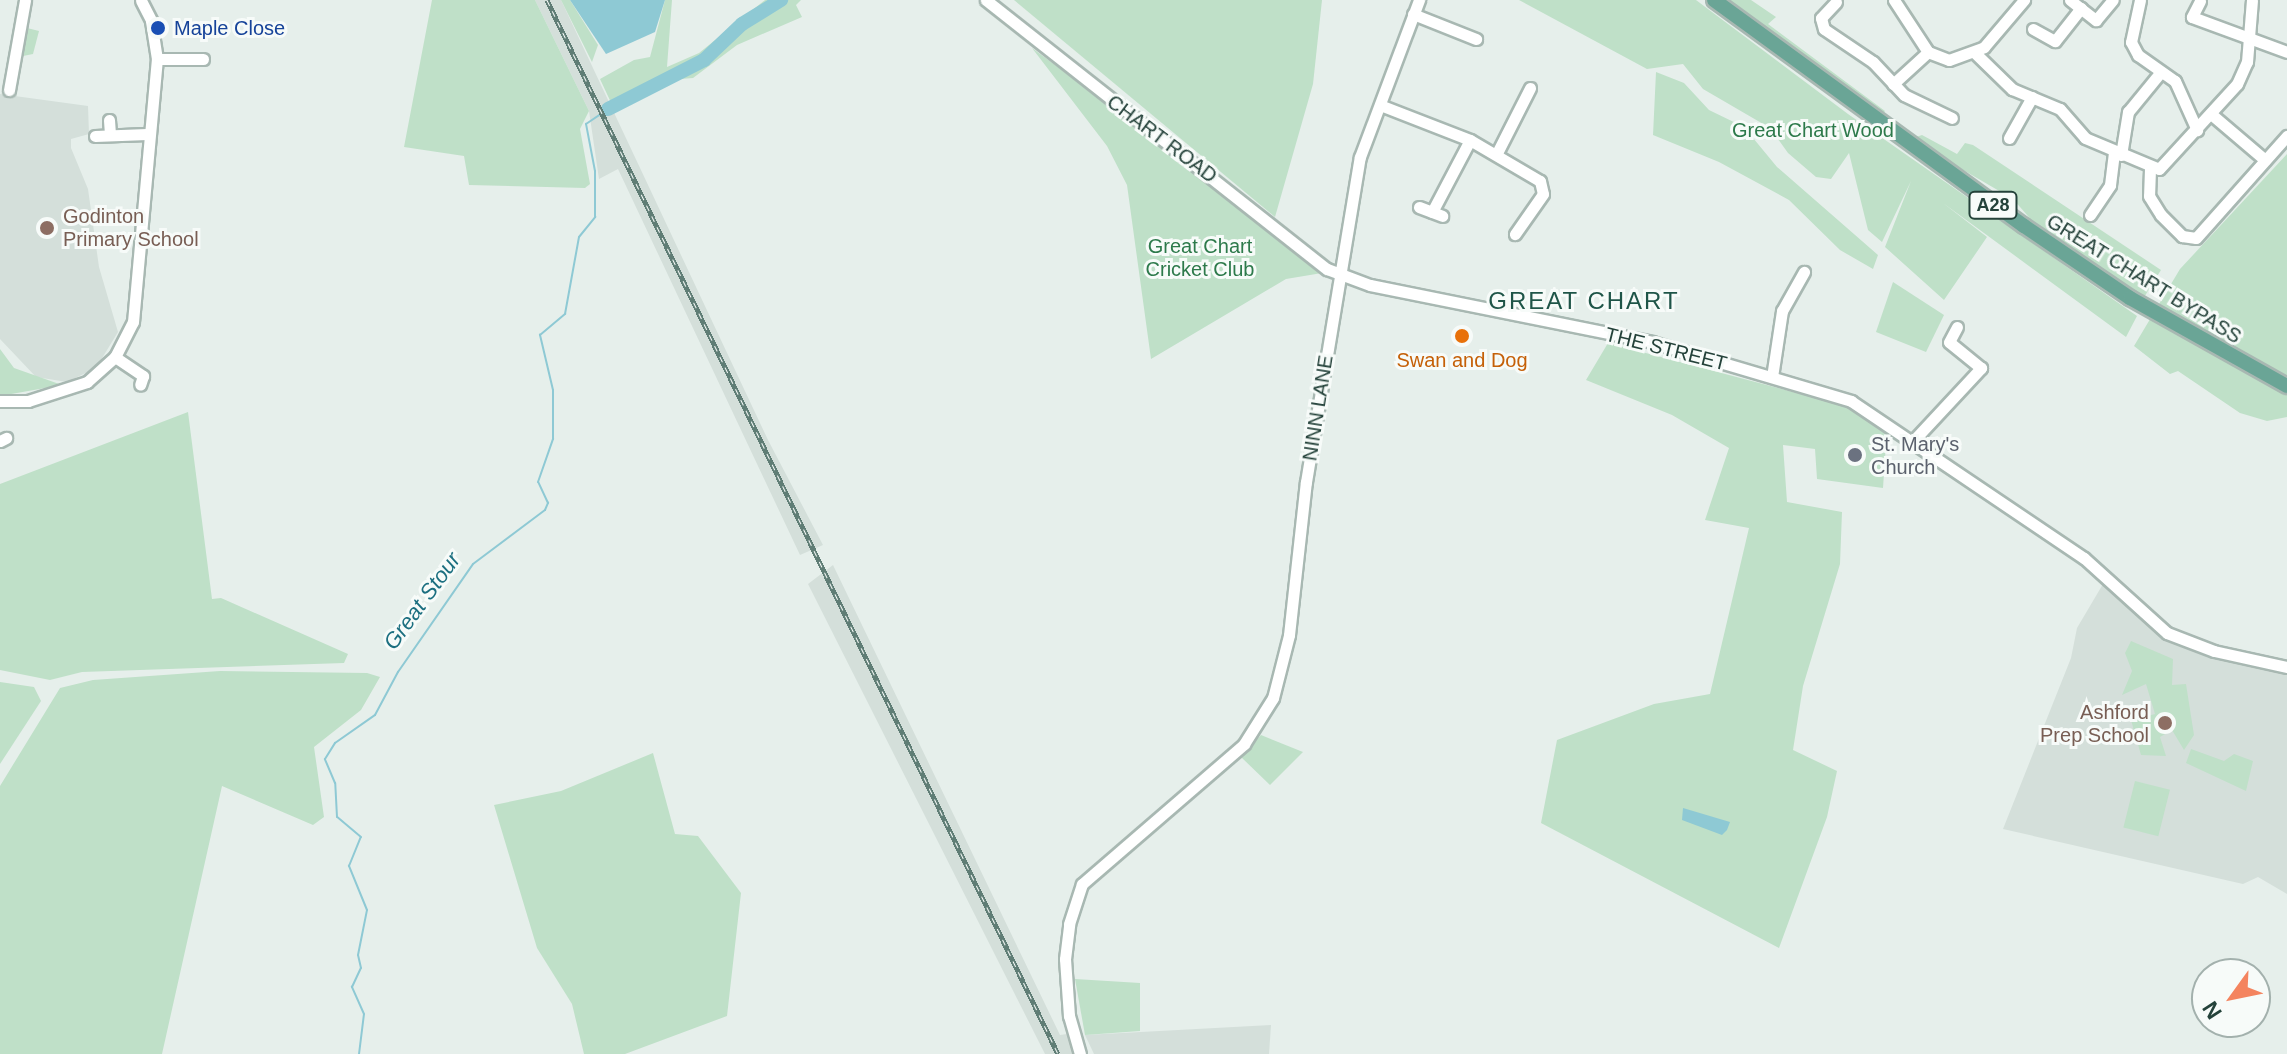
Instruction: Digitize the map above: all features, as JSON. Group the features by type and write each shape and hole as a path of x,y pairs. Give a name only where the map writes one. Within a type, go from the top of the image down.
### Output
{"main road":[{"name":"GREAT CHART BYPASS","path":"1714,0 2024,226 2181,328 2287,386"}],"street":[{"path":"9,90 25,0"},
{"path":"0,401 28,401 87,382 115,357 134,318 147,134 157,59 151,20 141,0"},
{"name":"CHART ROAD","path":"986,0 1341,275"},
{"name":"NINN LANE","path":"1080,1054 1069,1016 1065,959 1069,924 1082,884 1244,744 1261,722 1273,698 1289,635 1299,542 1360,157 1419,0"},
{"path":"2070,0 2096,20 2113,0"},
{"path":"2140,0 2131,42 2138,55 2181,89 2197,130"},
{"path":"1975,53 2003,83 2060,109 2085,138 2150,169 2165,166 2237,84 2250,41 2252,0"},
{"path":"1898,1 1928,52 1949,60 1975,53 2018,2"},
{"path":"2200,1 2192,17 2250,41 2287,52"},
{"path":"1836,2 1821,18 1824,29 1873,62 1917,104 1952,118"},
{"path":"2033,29 2055,41 2081,8"},
{"path":"1413,14 1476,39"},
{"path":"1893,84 1928,52"},
{"path":"157,59 195,56"},
{"path":"2090,215 2110,185 2128,112 2160,73"},
{"path":"1497,153 1530,95"},
{"path":"2009,138 2032,97"},
{"path":"1380,105 1497,153 1544,187 1522,229"},
{"path":"2212,112 2265,160"},
{"path":"109,120 110,135"},
{"path":"95,136 147,134"},
{"path":"2150,169 2149,196 2190,239 2287,136"},
{"path":"1419,207 1437,214 1470,140"},
{"path":"1772,377 1782,311 1804,272"},
{"name":"THE STREET","path":"1341,275 1652,342 1863,406 1928,454 2084,558 2167,633 2214,651 2287,667"},
{"path":"1913,441 1981,368 1949,342 1957,327"},
{"path":"115,357 145,378"}],"shaded area":[{"path":"535,0 561,0 768,440 823,545 800,555 618,169 599,179 589,111"},
{"name":"Godinton Primary School","path":"0,94 88,106 89,134 71,139 71,148 88,189 99,267 118,332 96,368 67,382 36,377 0,339"},
{"path":"833,565 1060,1035 1067,1034 1073,1054 1045,1054 808,584"},
{"name":"Ashford Prep School","path":"2103,584 2150,627 2177,642 2287,670 2287,894 2258,877 2243,884 2003,829 2071,658 2077,628"},
{"path":"1271,1025 1269,1054 1094,1054 1085,1035"}],"green space":[{"path":"432,0 535,0 589,111 580,129 590,184 585,188 469,185 464,156 404,147"},
{"path":"561,0 570,0 598,45 592,62"},
{"path":"665,0 672,0 667,67 699,53 765,0 801,0 796,5 802,17 737,45 693,78 667,80 614,109 600,79 634,60 650,57"},
{"path":"1014,0 1322,0 1313,84 1275,217"},
{"name":"Great Chart Wood","path":"1519,0 1696,0 1848,114 2137,316 2126,337 1943,203 1987,237 1944,300 1885,247 1911,181 1882,242 1868,230 1849,153 1831,179 1816,177 1788,153 1770,128 1703,89 1683,64 1647,69"},
{"path":"1724,0 1751,0 1776,17 1768,24 1885,111 1878,120"},
{"path":"27,28 39,31 33,54 23,56"},
{"name":"Great Chart Cricket Club","path":"1032,48 1149,134 1322,273 1286,279 1151,359 1127,185 1107,146"},
{"name":"Great Chart Wood","path":"1656,72 1684,83 1709,110 1744,127 1777,167 1878,255 1873,269 1840,250 1789,200 1719,162 1653,135"},
{"path":"1922,135 1957,154 1965,143 1973,145 2161,270 2143,299 2041,231 2013,199 1910,139"},
{"path":"2287,154 2287,417 2267,421 2240,413 2178,371 2170,374 2134,346 2180,269"},
{"path":"1893,282 1944,315 1926,352 1876,332"},
{"path":"1608,343 1842,405 1887,429 1883,488 1817,479 1815,449 1783,445 1787,502 1842,512 1840,564 1803,686 1793,750 1837,771 1827,817 1779,948 1541,823 1557,740 1654,704 1710,694 1749,528 1705,520 1729,448 1672,415 1586,380"},
{"path":"0,349 14,368 62,385 0,396"},
{"path":"188,412 212,599 221,598 348,654 344,663 82,672 50,680 0,670 0,484"},
{"path":"2131,641 2173,659 2172,685 2186,684 2194,735 2184,750 2172,730 2160,737 2166,756 2141,755 2131,720 2155,714 2146,684 2122,695 2132,671 2125,653"},
{"path":"220,671 367,673 380,677 361,710 314,747 324,817 313,825 222,786 162,1054 0,1054 0,786 60,688 93,680"},
{"path":"0,682 34,687 41,701 0,764"},
{"path":"1261,735 1303,752 1270,785 1241,757"},
{"path":"2191,749 2224,761 2234,754 2253,761 2246,791 2186,763"},
{"path":"653,753 675,834 698,836 741,893 727,1016 625,1054 584,1054 572,1004 537,948 494,805 561,791"},
{"path":"2135,781 2170,790 2158,836 2123,828"},
{"path":"1075,979 1140,983 1140,1031 1085,1035"}],"water":[{"path":"570,0 665,0 655,32 606,54"},
{"path":"1683,808 1730,822 1727,830 1722,835 1682,820"}],"waterway":[{"name":"Great Stour","path":"608,109 704,60 742,24 781,0"},
{"name":"Great Stour","path":"359,1054 364,1014 352,987 361,968 358,955 367,910 349,866 361,837 337,817 335,783 325,759 335,743 375,715 398,672 473,564 545,510 548,503 538,482 553,439 553,390 540,335 565,314 579,237 595,217 595,171 586,124 608,109"}],"railway":[{"path":"547,0 1058,1054"}],"place":[{"name":"Maple Close","path":"158,28"},
{"name":"Godinton Primary School","path":"47,228"},
{"name":"Swan and Dog","path":"1462,336"},
{"name":"St. Mary's Church","path":"1855,455"},
{"name":"Ashford Prep School","path":"2165,723"}],"district":[{"name":"GREAT CHART","path":"1584,301"}]}
